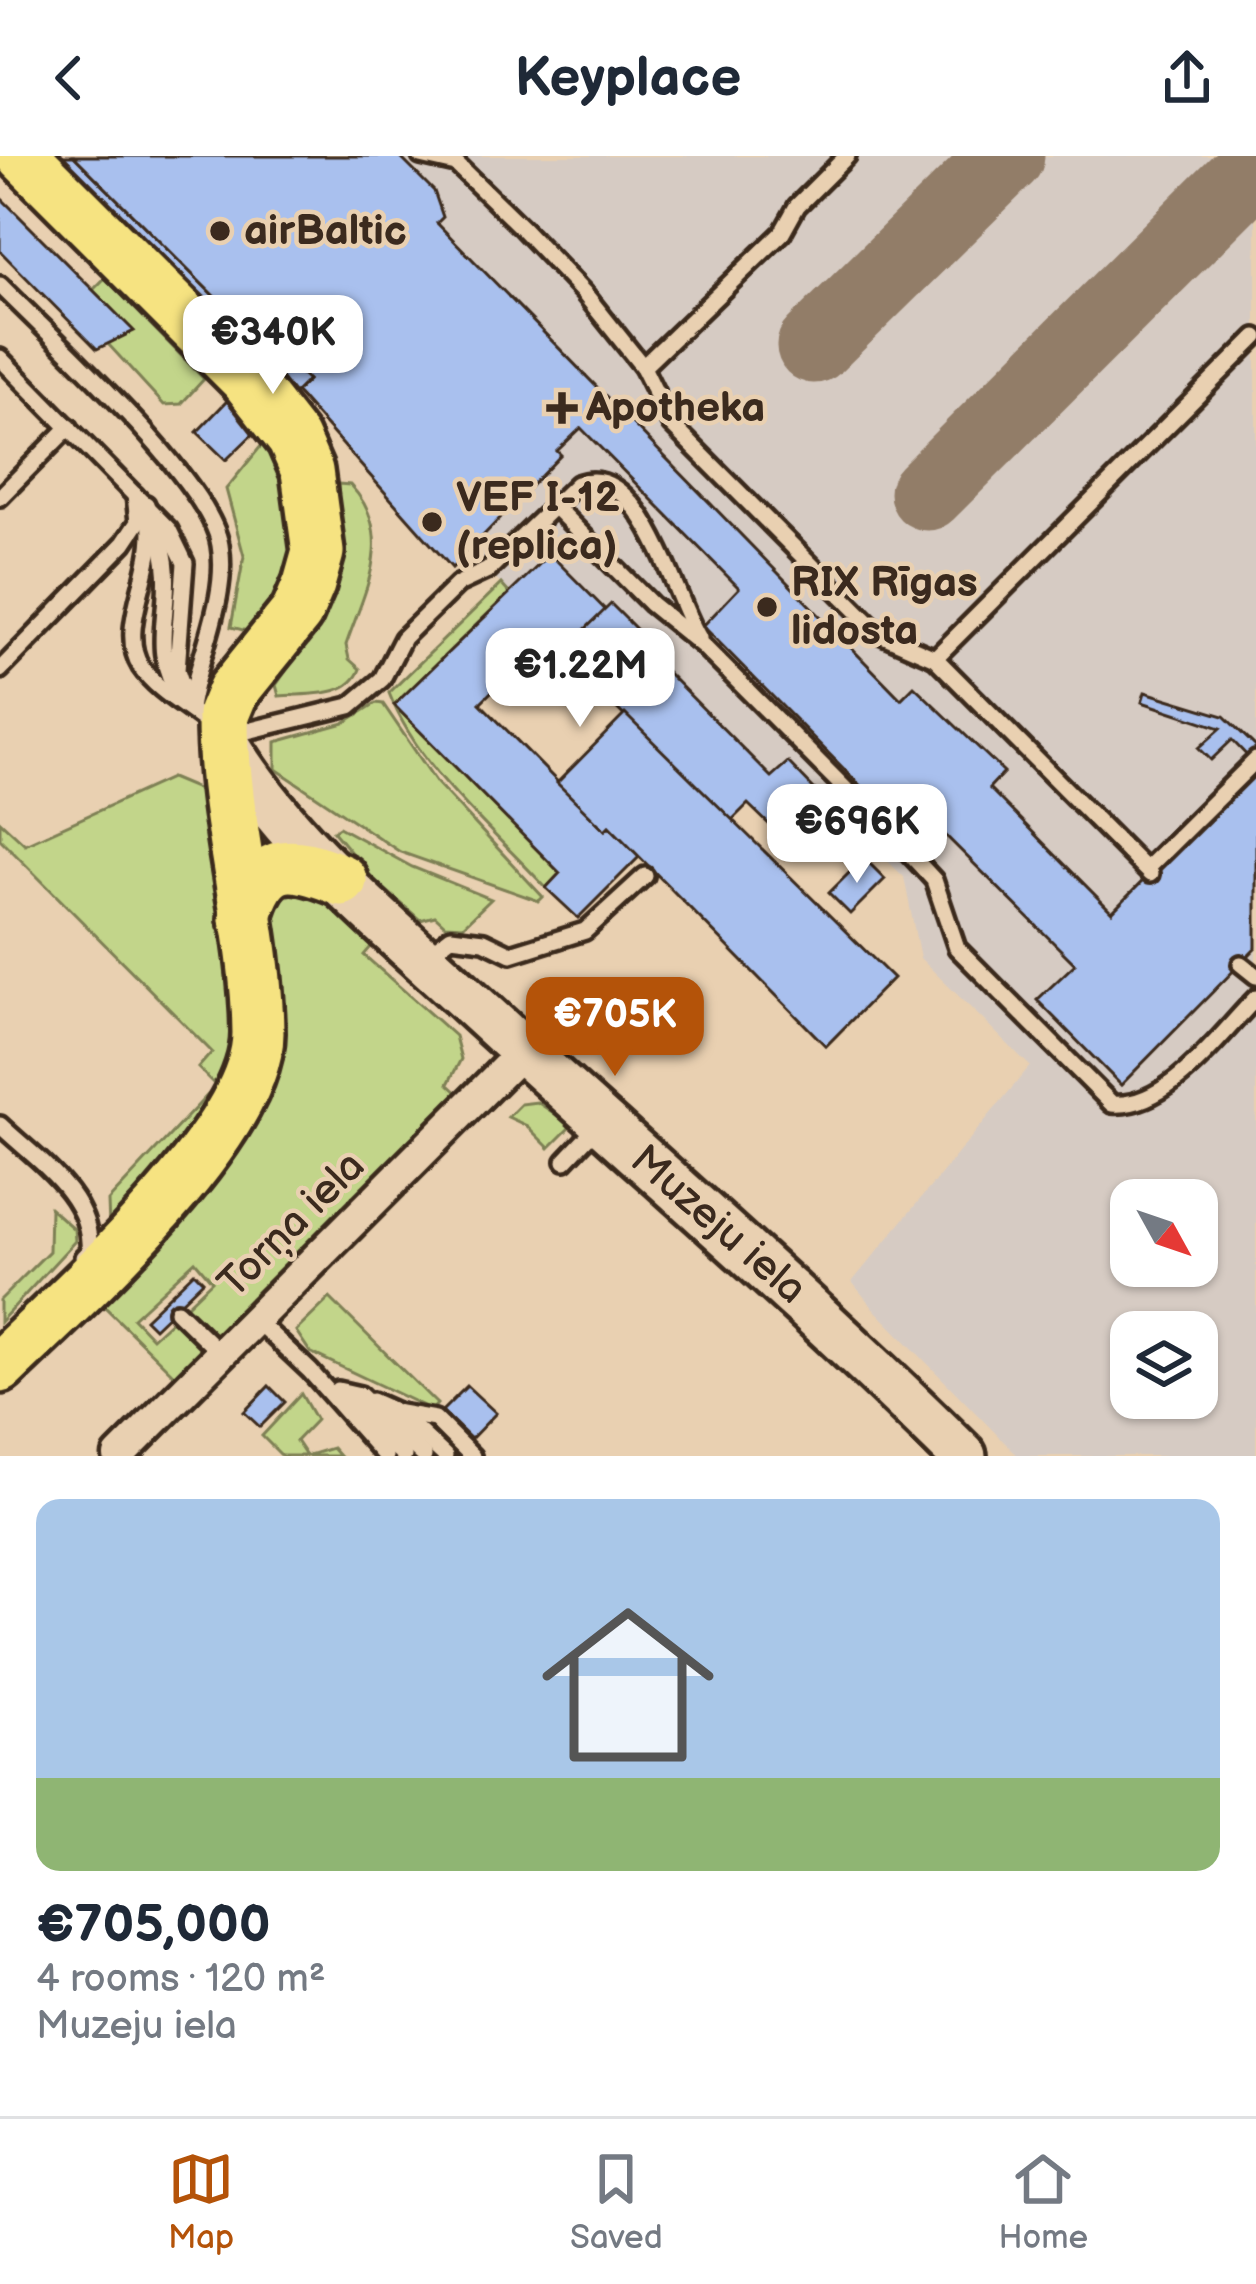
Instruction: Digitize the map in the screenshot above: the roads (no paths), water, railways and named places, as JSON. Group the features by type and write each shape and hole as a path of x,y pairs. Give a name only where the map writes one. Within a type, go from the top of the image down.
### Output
{"main road":[{"path":"0,1367 131,1237 236,1109 255,1061 258,1036 245,920 206,723 284,630 309,584 318,552 308,471 292,439 246,379 23,156"},
{"path":"245,920 255,885 286,864 341,880"}],"street":[{"name":"Muzeju iela","path":"206,723 245,776 341,880 523,1051 814,1309 963,1456"},
{"name":"Torņa iela","path":"119,1456 523,1051"}],"lane":[{"path":"422,156 456,164 584,292 644,367 671,424 880,634 935,658 1148,872 1256,760"},
{"path":"644,367 782,233 797,206 847,156"},
{"path":"0,286 142,432 212,521 221,567 206,723"},
{"path":"935,658 1256,337"},
{"path":"0,358 169,530 185,563 177,670 206,723"},
{"path":"0,497 69,427"},
{"path":"140,498 154,533 133,637 135,655 165,692 206,723 270,721 350,706 382,679 403,638 458,584 488,570 577,484 591,479 610,484 649,523 684,614 704,646"},
{"path":"0,670 124,543 138,522 140,498"},
{"path":"555,507 651,604 704,646 922,866 934,880 957,948 1112,1104 1132,1106 1156,1095 1256,998"},
{"path":"424,958 451,937 484,941 511,954 585,931 645,876"},
{"path":"1241,964 1256,976"},
{"path":"565,1161 602,1122"},
{"path":"0,1125 71,1193 90,1223 89,1251 74,1265"},
{"path":"177,1310 222,1355"},
{"path":"257,1321 310,1371 385,1456"},
{"path":"310,1371 336,1389 404,1456"},
{"path":"336,1389 399,1413 435,1419 472,1456"},
{"path":"360,1395 424,1456"},
{"path":"347,1413 366,1456"},
{"path":"399,1413 446,1456"}],"place":[{"name":"airBaltic","path":"220,231"},
{"name":"Apotheka","path":"562,408"},
{"name":"VEF I-12 (replica)","path":"432,522"},
{"name":"RIX Rīgas lidosta","path":"767,607"}]}
